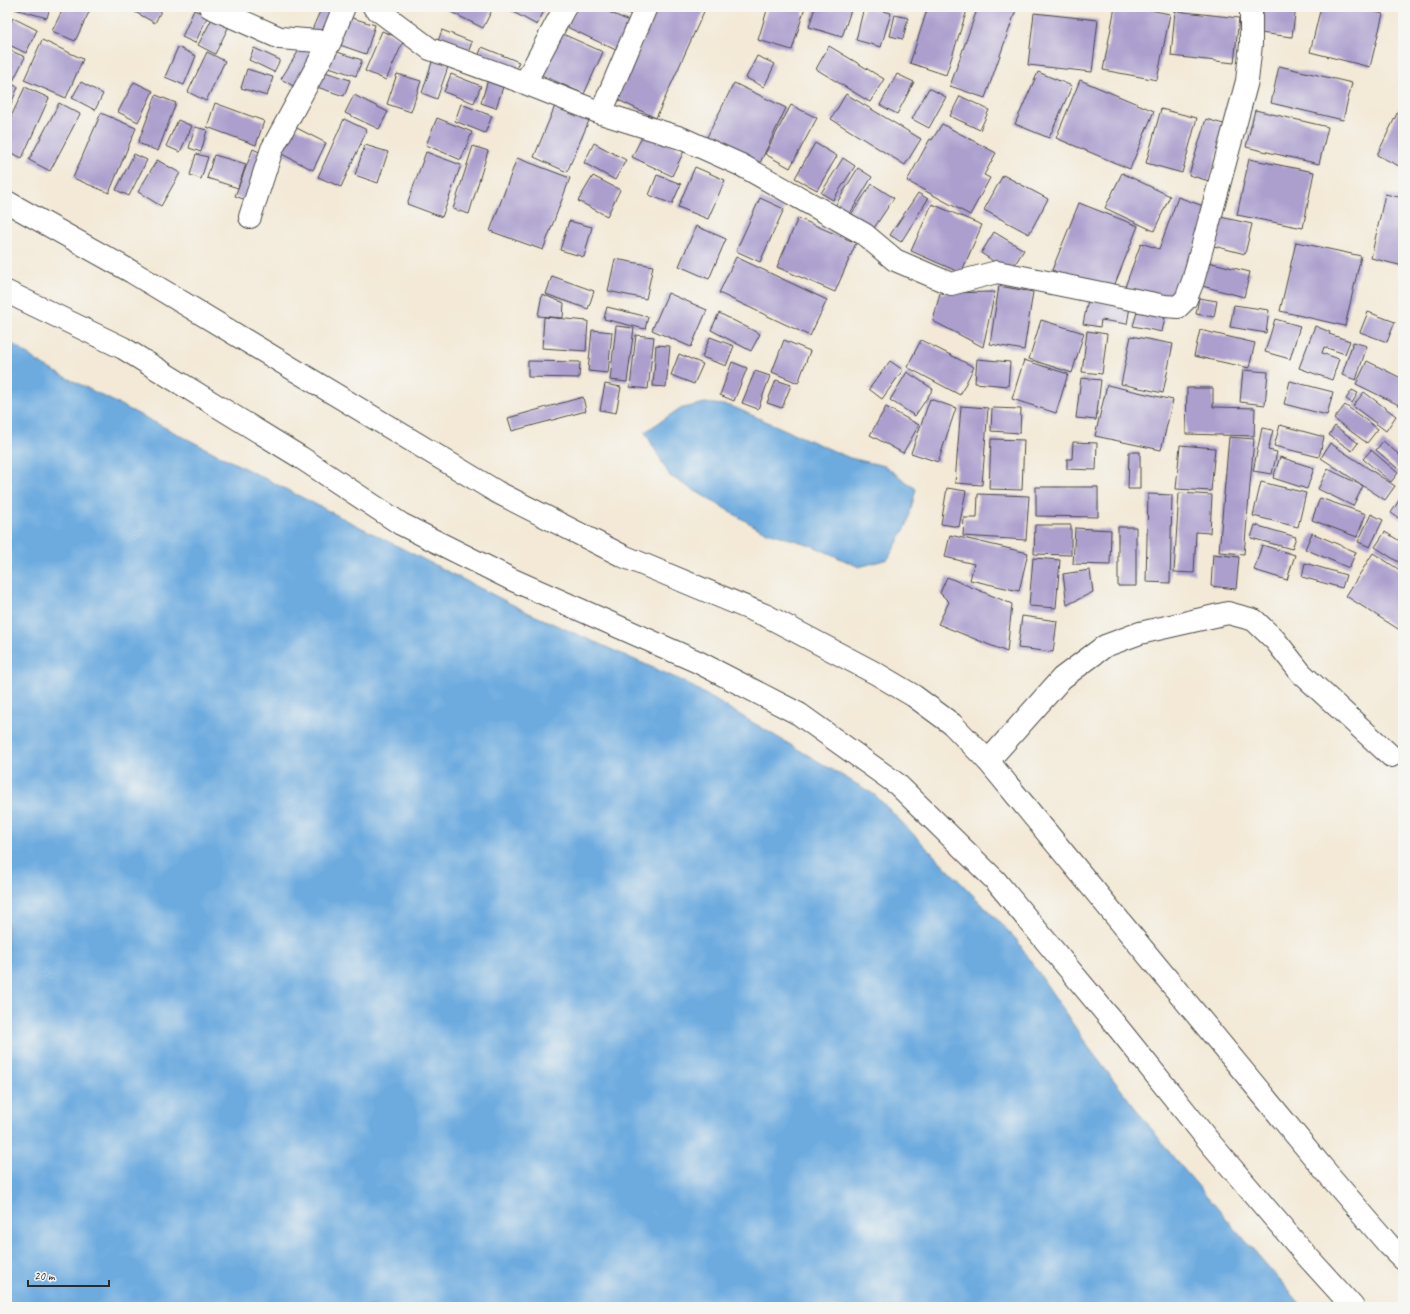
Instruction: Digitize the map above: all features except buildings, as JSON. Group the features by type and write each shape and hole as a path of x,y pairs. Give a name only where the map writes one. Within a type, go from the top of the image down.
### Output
{"main road":[{"path":"210,7 280,38 330,42"},
{"path":"250,218 272,149 330,42 344,7"},
{"path":"374,7 430,49 525,83 602,113 681,138 741,165 864,234 896,260 951,284 997,272 1165,306 1178,307 1186,299 1193,280 1247,82 1251,44 1247,7"},
{"path":"525,83 565,7"},
{"path":"602,113 646,7"},
{"path":"7,202 132,272 497,492 623,556 767,616 877,674 914,696 952,724 988,761 1317,1161 1388,1244 1403,1259"},
{"path":"7,292 123,348 300,457 402,524 513,580 698,662 799,714 897,784 995,880 1119,1029 1212,1145 1305,1254 1353,1307"},
{"path":"988,761 1062,678 1106,646 1140,633 1228,612 1254,620 1275,640 1301,673 1391,756"}],"water":[{"path":"7,340 44,366 529,613 683,681 875,795 1016,939 1089,1048 1174,1158 1303,1307 7,1307"},
{"path":"705,403 731,406 850,458 885,466 916,489 907,525 888,559 859,567 813,546 761,530 670,476 645,432 679,409"}]}
